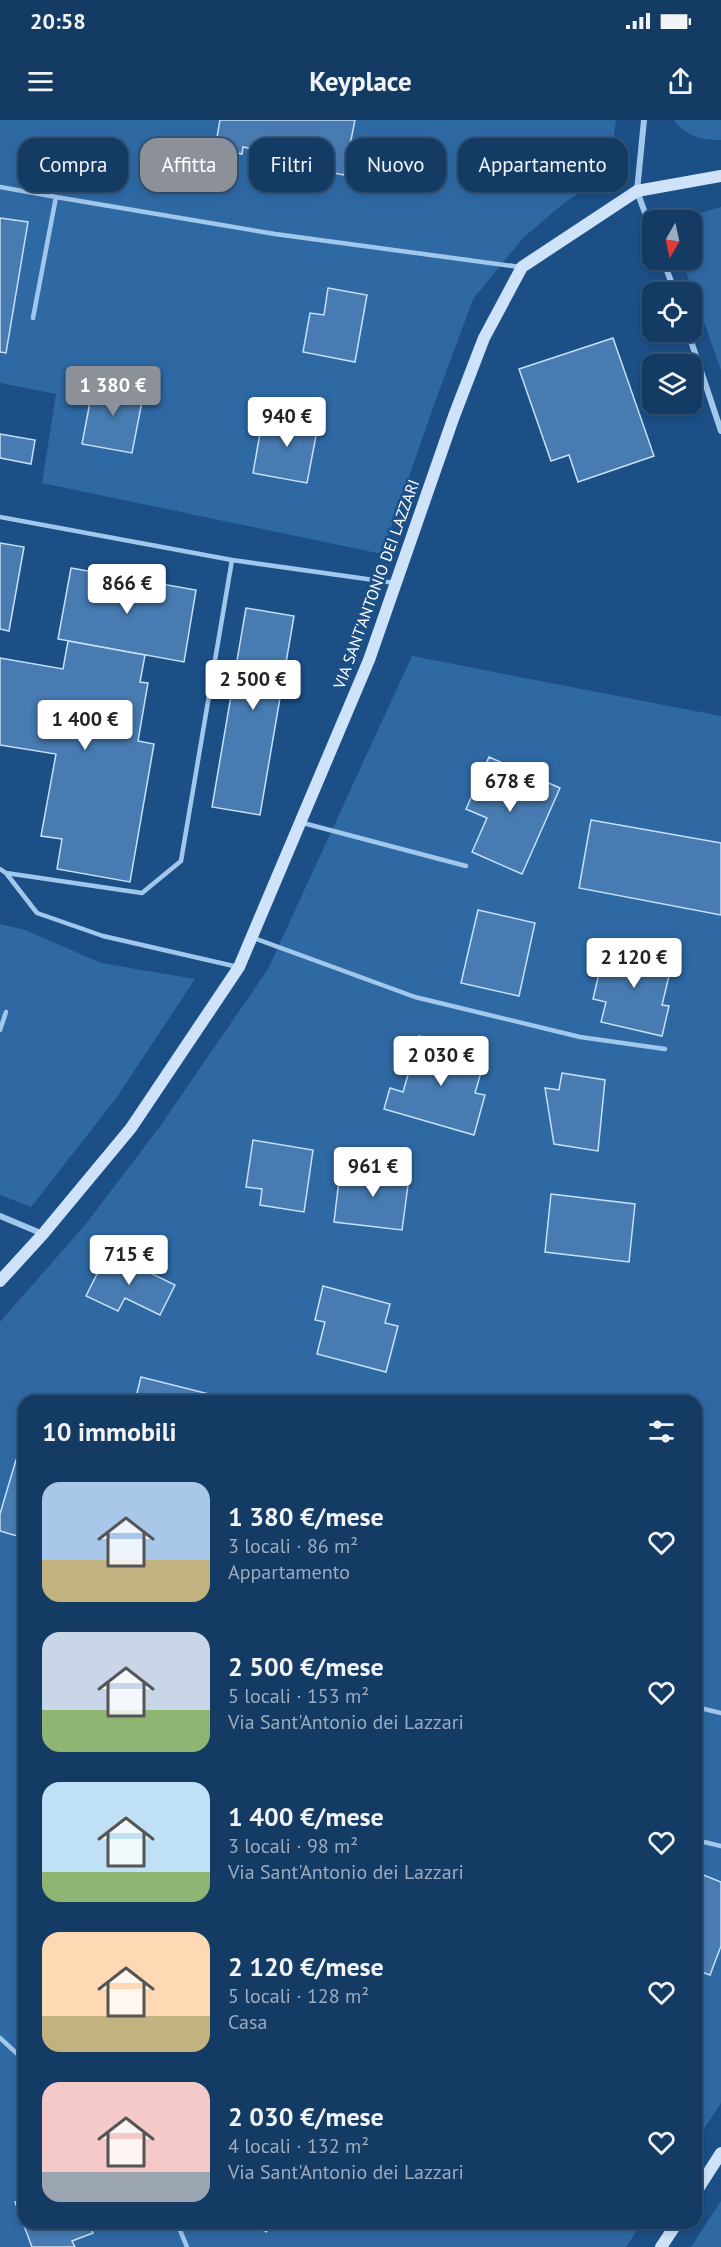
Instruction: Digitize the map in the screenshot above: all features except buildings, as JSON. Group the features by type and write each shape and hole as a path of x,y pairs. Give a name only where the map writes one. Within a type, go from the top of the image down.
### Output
{"street":[{"path":"644,120 637,191 644,210"},
{"name":"VIA SANT'ANTONIO DEI LAZZARI","path":"0,1281 43,1234 131,1128 239,967 369,660 454,416 484,338 522,267 637,191 721,176"},
{"path":"691,342 721,431"},
{"path":"0,1216 43,1234"},
{"path":"702,2182 721,2153"},
{"path":"662,2247 673,2229"}],"lane":[{"path":"0,187 275,234 522,267"},
{"path":"33,318 56,197"},
{"path":"0,517 232,560 395,584"},
{"path":"6,873 142,893 181,861 232,560"},
{"path":"300,823 466,866"},
{"path":"0,869 6,873 37,913 103,936 239,967"},
{"path":"252,937 415,998 580,1037 665,1049"},
{"path":"0,1030 6,1012"},
{"path":"702,1708 721,1713"},
{"path":"702,1841 721,1846"},
{"path":"0,2037 18,2054"},
{"path":"702,2170 708,2173"},
{"path":"180,2229 187,2247"}],"shaded area":[{"path":"0,120 616,120 614,138 458,138 458,192 581,192 564,203 523,238 473,299 382,554 42,483 56,394 0,383"},
{"path":"674,120 721,120 721,140 689,134"},
{"path":"721,207 721,370 702,316 702,282 690,282 686,270 702,270 702,213"},
{"path":"412,656 721,716 721,2103 702,2132 702,1395 18,1395 18,2229 638,2229 626,2247 0,2247 0,1322 85,1225 161,1125 268,969"},
{"path":"0,924 25,930 101,963 195,979 117,1097 31,1207 0,1195"},
{"path":"721,2201 721,2247 691,2247"}]}
